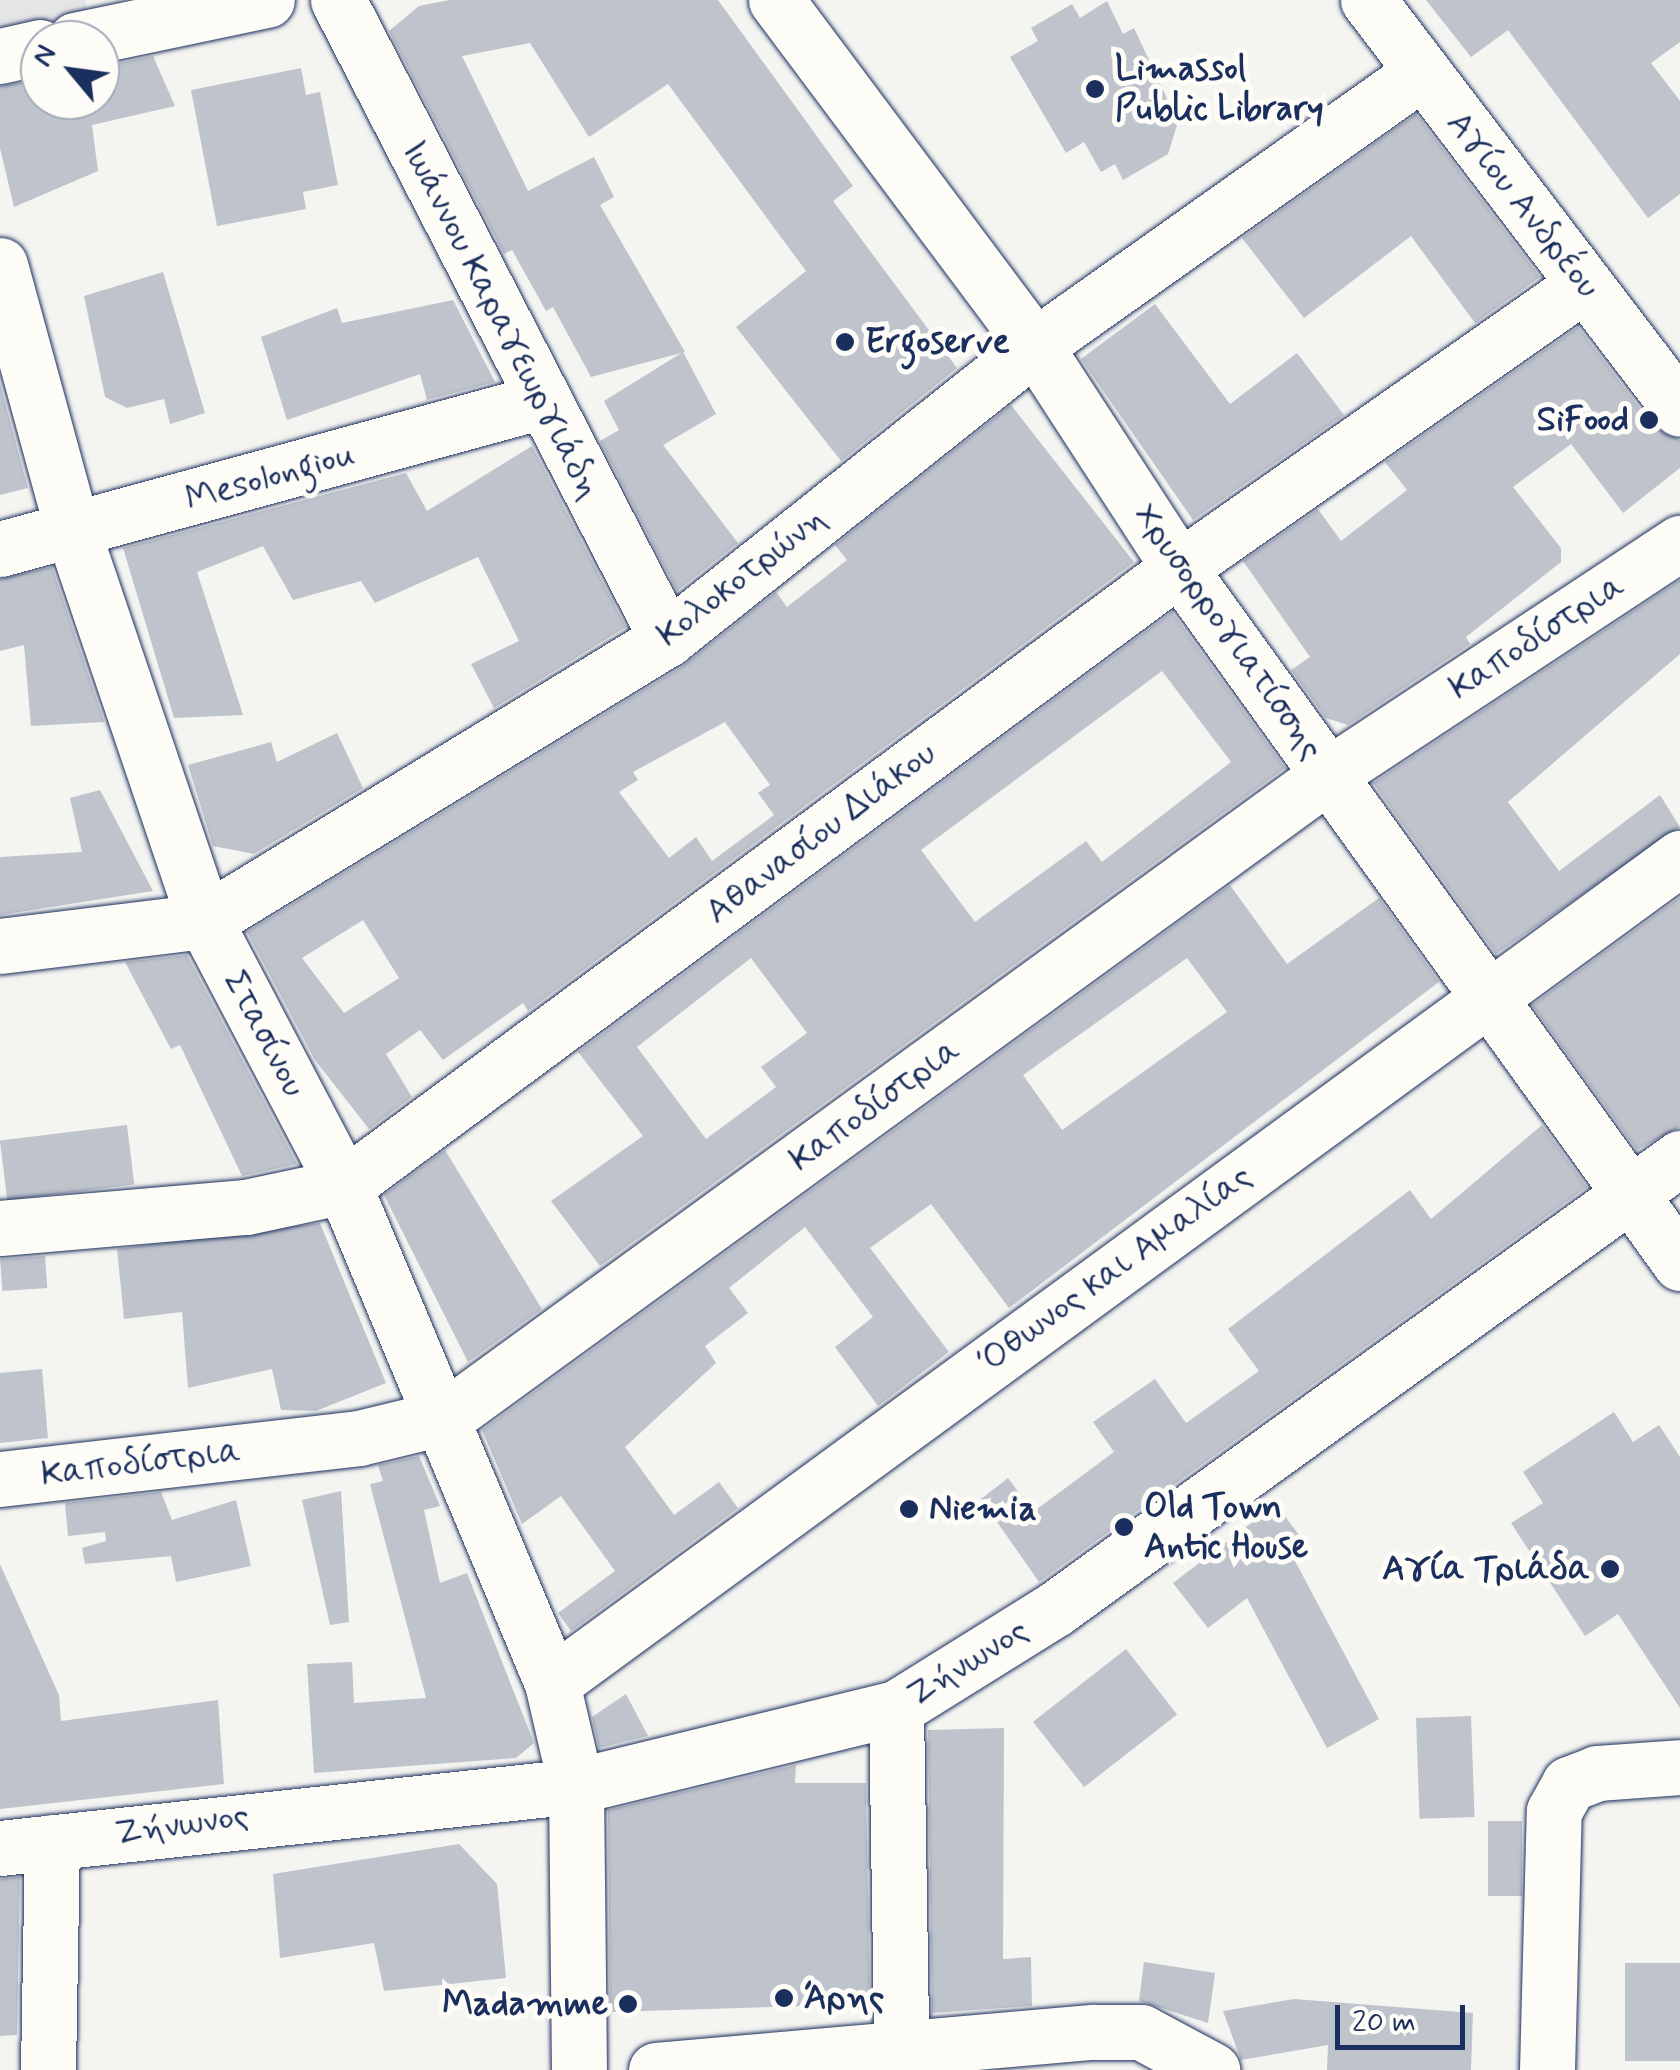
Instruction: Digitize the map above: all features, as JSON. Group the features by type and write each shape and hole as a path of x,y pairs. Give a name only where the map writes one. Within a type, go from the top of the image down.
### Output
{"street":[{"path":"120,31 267,0"},
{"name":"Ιωάννου Καραγεωργιάδη","path":"338,0 540,402 667,638"},
{"name":"Χρυσορρογιατίσσης","path":"776,0 1034,346 1179,568 1680,1263"},
{"name":"Αγίου Ανδρέου","path":"1368,0 1680,409"},
{"name":"Κολοκοτρώνη","path":"0,946 205,921 667,638 1034,346 1420,73"},
{"name":"Στασίνου","path":"0,265 72,532 205,921 344,1186 446,1417 552,1683 576,1786 579,2070"},
{"name":"Αθανασίου Διάκου","path":"0,1228 246,1207 344,1186 1179,568 1585,284"},
{"name":"Mesolongiou","path":"0,549 540,402"},
{"name":"Καποδίστρια","path":"0,1479 359,1438 446,1417 1328,775 1680,543"},
{"name":"Όθωνος και Αμαλίας","path":"552,1683 1680,858"},
{"name":"Ζήνωνος","path":"26,1845 576,1786 896,1708 1055,1609 1680,1158"},
{"path":"896,1708 902,2059"},
{"path":"1547,2070 1554,1811 1569,1784 1680,1767"},
{"path":"26,1845 48,2070"},
{"path":"656,2070 902,2059 1141,2032 1212,2070"}],"shaded area":[{"path":"0,0 86,0 88,18 20,20 20,25 0,27"}],"building":[{"path":"449,0 718,0 853,186 833,201 957,368 841,461 736,327 806,271 668,84 589,137 530,43 462,56 528,191 594,157 614,197 600,205 685,352 591,377 553,307 546,311 512,250 504,254 389,31 419,6"},
{"path":"1426,0 1680,0 1680,42 1651,63 1680,101 1680,194 1648,218 1508,30 1471,57"},
{"name":"Limassol Public Library","path":"1107,1 1123,34 1134,28 1178,122 1168,154 1123,180 1115,164 1101,172 1084,142 1066,153 1010,57 1038,41 1031,28 1072,4 1080,18"},
{"path":"153,56 175,106 120,119 120,63"},
{"path":"301,68 306,95 320,92 338,185 303,192 306,209 217,226 191,90"},
{"path":"20,82 20,120 114,120 92,125 98,171 14,207 0,148 0,86"},
{"path":"1416,114 1540,277 1475,323 1411,236 1304,318 1242,238"},
{"path":"163,272 205,413 170,424 164,399 127,408 105,397 84,296"},
{"path":"453,300 495,382 427,400 420,374 287,420 261,337 337,308 342,323"},
{"path":"1155,304 1230,404 1297,353 1344,415 1193,520 1081,359"},
{"path":"1578,327 1655,428 1680,440 1680,468 1623,513 1571,444 1513,487 1561,548 1561,562 1466,637 1470,644 1348,725 1326,718 1291,670 1310,657 1243,561 1318,509 1341,541 1407,490 1385,462"},
{"path":"683,352 716,414 663,445 738,543 677,591 600,441 619,430 604,401"},
{"path":"0,384 28,488 0,495"},
{"path":"1011,405 1134,562 528,1011 523,1003 443,1060 420,1030 386,1054 412,1097 369,1129 315,1060 247,932 683,666 776,592 787,607 847,560 835,545","holes":["725,722 770,785 758,793 774,815 712,861 696,837 669,858 619,792 638,780 633,772","363,920 399,978 344,1013 302,958"]},
{"path":"532,446 626,627 494,708 471,664 519,641 478,557 375,603 361,581 293,600 263,546 197,572 243,715 174,718 123,548 406,473 427,511"},
{"path":"52,567 104,722 31,726 24,645 0,651 0,579"},
{"path":"1680,580 1680,654 1508,802 1559,871 1660,795 1680,827 1496,954 1373,783"},
{"path":"1172,612 1285,768 600,1266 551,1201 643,1136 578,1052","holes":["1162,671 1231,762 1102,862 1086,841 975,922 921,850","751,958 807,1033 761,1067 776,1087 706,1139 637,1047"]},
{"path":"337,733 363,788 254,854 213,846 188,765 271,742 277,762"},
{"path":"100,790 153,891 0,915 0,857 82,852 70,798"},
{"path":"1230,885 1287,964 1379,898 1439,982 1009,1308 931,1204 870,1248 949,1352 878,1406 835,1347 873,1317 805,1227 729,1288 748,1313 705,1346 716,1363 625,1447 674,1515 719,1482 738,1508 571,1631 558,1613 615,1571 561,1496 522,1524 482,1430","holes":["1187,958 1227,1012 1062,1130 1023,1075"]},
{"path":"1680,897 1680,1127 1637,1150 1532,1005"},
{"path":"187,955 297,1164 242,1176 180,1045 171,1049 125,962"},
{"path":"127,1125 134,1185 7,1200 0,1141"},
{"path":"1542,1125 1587,1187 1039,1582 981,1499 1008,1478 1033,1512 1114,1452 1093,1422 1155,1379 1186,1423 1259,1371 1228,1329 1410,1190 1431,1219"},
{"path":"445,1150 542,1309 468,1362 384,1195"},
{"path":"320,1223 386,1383 316,1411 281,1410 272,1369 188,1388 182,1312 124,1319 117,1249"},
{"path":"45,1256 47,1288 2,1291 0,1259"},
{"path":"42,1369 48,1438 0,1443 0,1373"},
{"name":"Αγία Τριάδα","path":"1614,1412 1633,1442 1659,1425 1680,1457 1680,1708 1618,1614 1585,1636 1511,1523 1543,1503 1523,1472"},
{"path":"419,1456 440,1506 424,1510 440,1583 467,1573 534,1743 516,1758 314,1773 307,1664 352,1662 354,1703 426,1698 370,1484 383,1481 378,1465"},
{"path":"341,1491 349,1622 330,1625 302,1500"},
{"path":"161,1492 172,1520 236,1500 251,1566 176,1582 171,1556 85,1564 82,1548 106,1541 105,1532 68,1536 65,1503"},
{"path":"1276,1504 1310,1550 1295,1561 1379,1719 1327,1748 1247,1598 1208,1628 1173,1583"},
{"path":"0,1564 59,1695 61,1721 218,1700 224,1784 0,1809"},
{"path":"1126,1649 1177,1714 1084,1787 1033,1722"},
{"path":"626,1694 648,1736 599,1748 592,1717"},
{"path":"1471,1716 1475,1817 1420,1819 1416,1718"},
{"path":"1004,1728 1003,1959 1031,1957 1032,2006 932,2013 928,1730"},
{"path":"796,1765 795,1783 866,1783 870,2004 610,2012 608,1810"},
{"path":"1488,1821 1522,1821 1522,1896 1488,1896"},
{"path":"459,1844 497,1884 506,1978 384,1991 374,1943 280,1958 273,1874"},
{"path":"20,1877 17,2035 0,2036 0,1879"},
{"path":"1144,1962 1215,1973 1208,2023 1139,2001"},
{"path":"1625,1963 1680,1963 1680,2061 1625,2061"},
{"path":"1294,1999 1473,2013 1471,2070 1327,2070 1328,2045 1241,2060 1223,2011"}],"place":[{"name":"Limassol Public Library","path":"1095,89"},
{"name":"Ergoserve","path":"845,342"},
{"name":"SiFood","path":"1649,420"},
{"name":"Niemia","path":"909,1509"},
{"name":"Old Town Antic House","path":"1124,1527"},
{"name":"Αγία Τριάδα","path":"1610,1569"},
{"name":"Άρης","path":"784,1998"},
{"name":"Madamme","path":"628,2004"}]}
